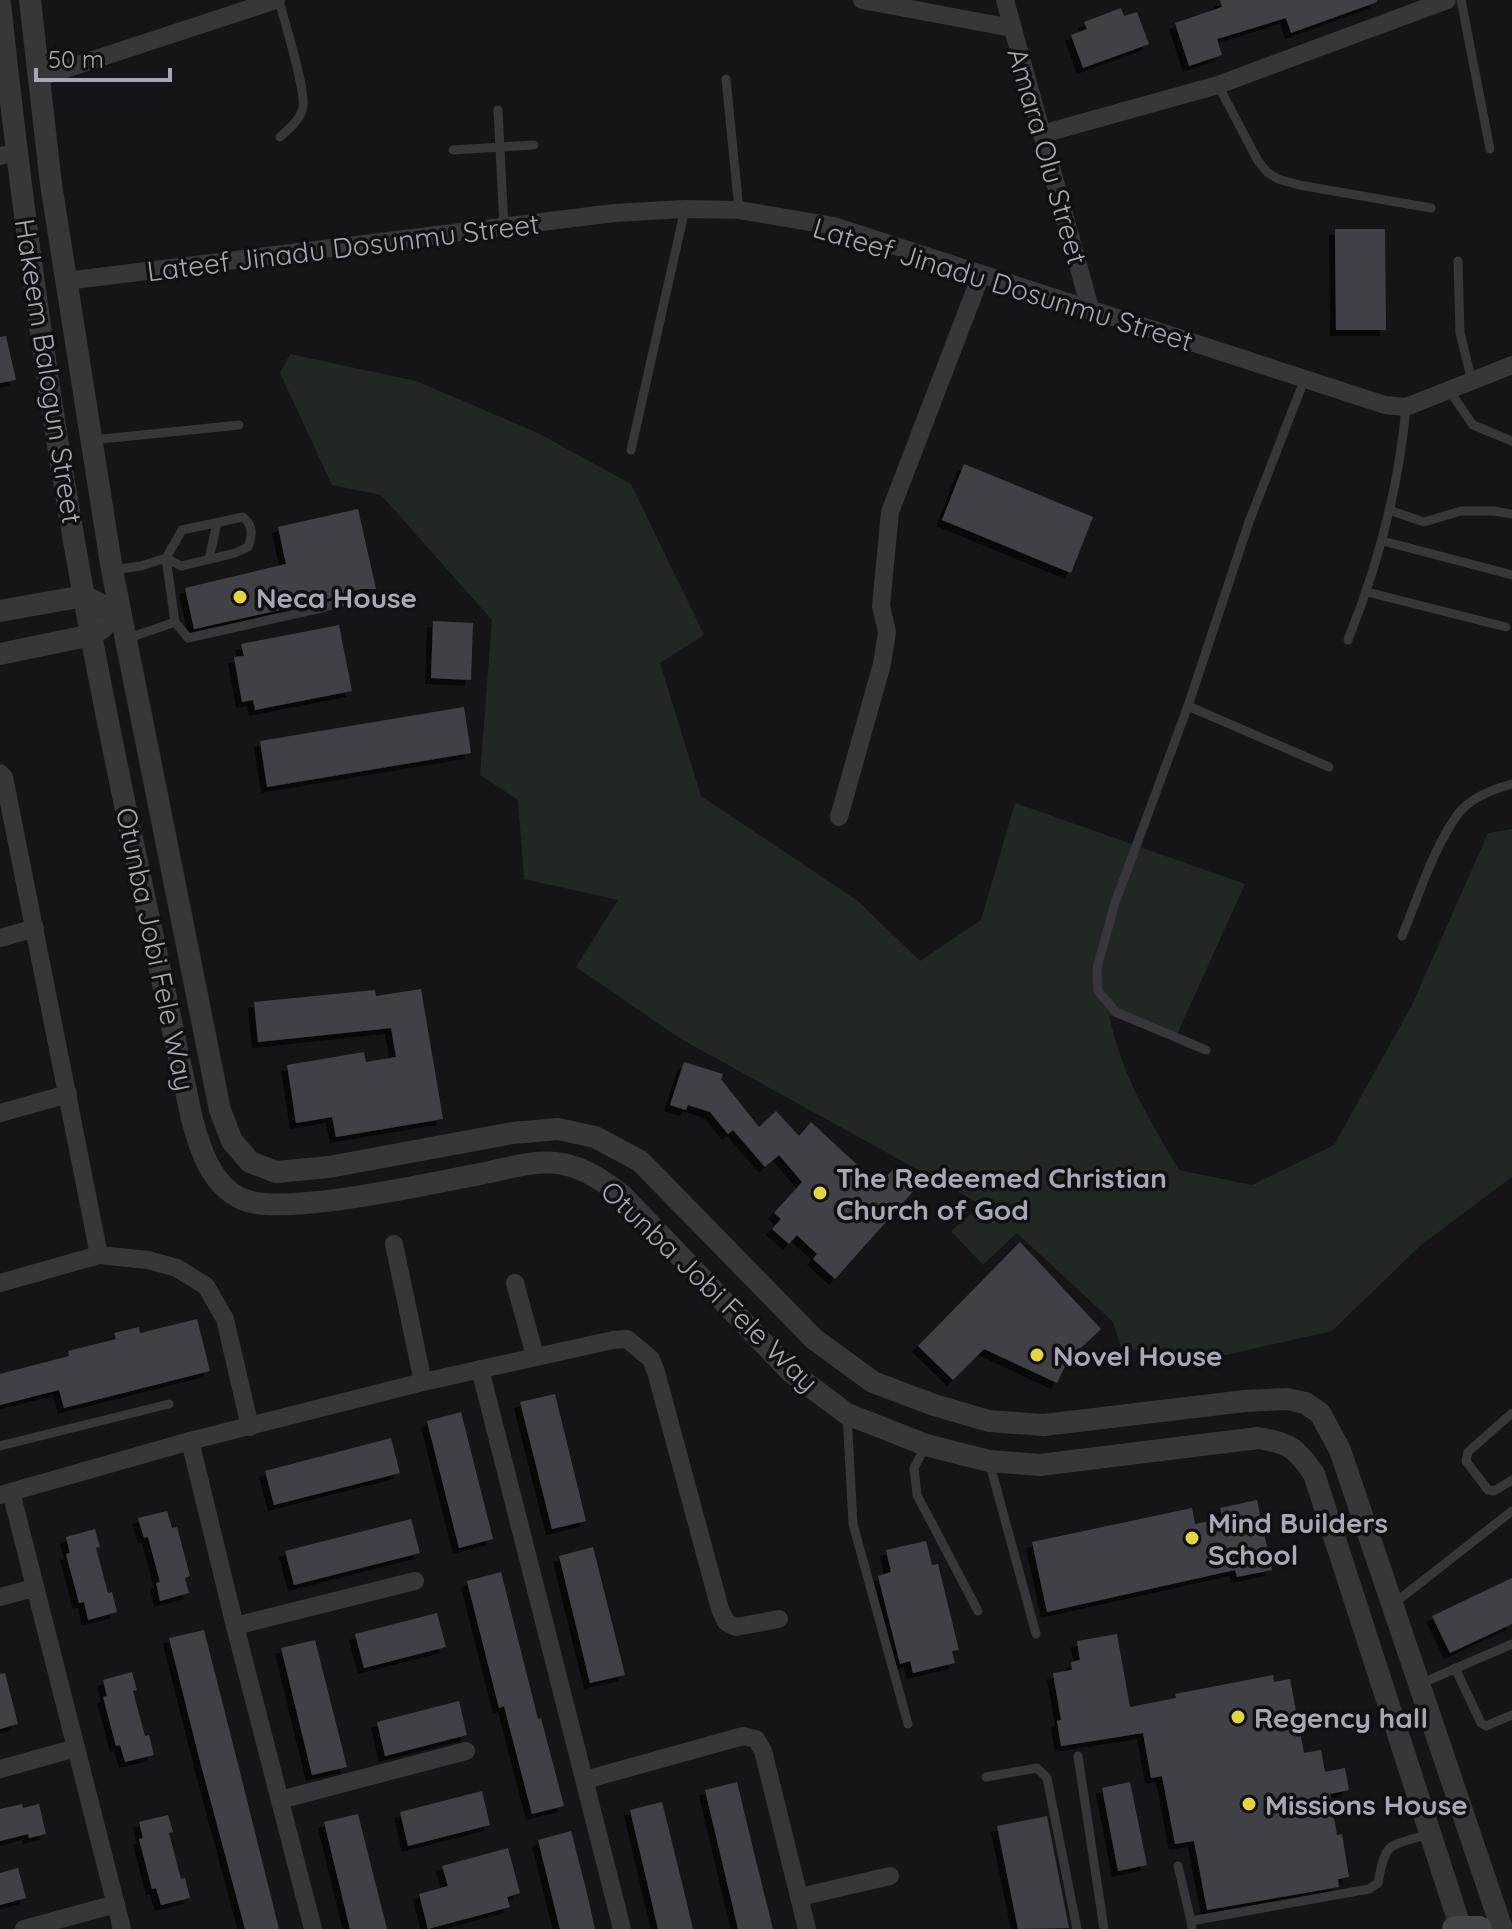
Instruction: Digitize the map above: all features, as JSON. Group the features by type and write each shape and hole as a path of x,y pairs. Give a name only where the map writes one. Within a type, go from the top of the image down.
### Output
{"main road":[{"path":"1455,1929 1479,1929"}],"street":[{"name":"Hakeem Balogun Street","path":"30,0 66,281 120,615"},
{"path":"38,78 278,0"},
{"path":"862,0 1012,28"},
{"name":"Amara Olu Street","path":"1005,0 1091,312"},
{"path":"1042,134 1218,85 1447,0"},
{"name":"Hakeem Balogun Street","path":"0,3 8,155 92,635"},
{"name":"Lateef Jinadu Dosunmu Street","path":"66,281 614,213 739,210 834,226 1091,312 1385,405 1406,407"},
{"path":"839,817 882,664 887,632 881,592 890,512 981,275"},
{"path":"1406,407 1512,365"},
{"path":"0,611 84,596 120,615 92,635 0,654"},
{"name":"Otunba Jobi Fele Way","path":"120,615 220,1110 232,1141 250,1162 276,1172 329,1167 513,1133 558,1129 595,1137 640,1161 814,1339 873,1382 934,1405 989,1421 1044,1425 1201,1405 1287,1399 1305,1403 1320,1413 1340,1450 1502,1929"},
{"name":"Otunba Jobi Fele Way","path":"92,635 192,1119 201,1153 220,1184 243,1200 276,1206 334,1199 519,1166 560,1163 591,1172 622,1195 791,1372 847,1414 926,1445 989,1461 1040,1465 1258,1438 1283,1442 1298,1451 1314,1474 1391,1712"},
{"path":"0,773 4,777 99,1255"},
{"path":"0,938 35,928"},
{"path":"0,1113 68,1094"},
{"path":"444,1146 450,1179"},
{"path":"394,1244 423,1382"},
{"path":"0,1283 99,1255 148,1260 177,1268 206,1286 225,1319 250,1427"},
{"path":"515,1283 535,1356"},
{"path":"122,1929 34,1588 6,1494 190,1441 423,1382 627,1339 651,1359 656,1372 726,1622 736,1627 779,1619"},
{"path":"480,1369 622,1929"},
{"path":"190,1441 313,1929"},
{"path":"235,1626 415,1581"},
{"path":"0,1597 34,1588"},
{"path":"1421,1691 1391,1712 1461,1929"},
{"path":"585,1780 743,1736 756,1739 763,1751 807,1929"},
{"path":"0,1769 76,1748"},
{"path":"280,1800 466,1751"},
{"path":"800,1897 890,1876"},
{"path":"24,1929 116,1904"}],"lane":[{"path":"278,0 302,90 303,108 293,125 280,137"},
{"path":"1461,0 1490,149"},
{"path":"726,79 739,210"},
{"path":"1218,85 1258,161 1278,179 1431,208"},
{"path":"498,110 504,227"},
{"path":"453,150 534,145"},
{"path":"631,450 685,209"},
{"path":"1458,261 1460,333 1472,381"},
{"path":"1206,1050 1116,1012 1098,991 1097,968 1115,903 1188,706 1249,522 1305,378"},
{"path":"1449,390 1473,425 1512,441"},
{"path":"1348,640 1383,541 1403,446 1406,407"},
{"path":"90,440 239,425"},
{"path":"1389,510 1424,522 1461,511 1512,514"},
{"path":"112,570 166,558 181,566 235,553 248,547 253,536 250,523 243,517 182,530 166,558 175,622 188,638 363,596"},
{"path":"209,559 217,523"},
{"path":"1383,541 1512,575"},
{"path":"1367,592 1506,627"},
{"path":"126,639 175,622"},
{"path":"1188,706 1329,767"},
{"path":"1402,936 1436,855 1459,812 1492,789 1512,784"},
{"path":"0,1446 169,1404"},
{"path":"1512,1413 1468,1452 1466,1461 1488,1490 1494,1491 1512,1480"},
{"path":"847,1414 853,1524 908,1724"},
{"path":"926,1445 914,1468 917,1495 978,1611"},
{"path":"989,1461 1036,1634"},
{"path":"1392,1606 1512,1511"},
{"path":"1421,1691 1455,1668 1512,1644"},
{"path":"1455,1668 1481,1723 1492,1725 1512,1715"},
{"path":"1078,1756 1104,1929"},
{"path":"986,1777 1037,1768 1047,1778 1077,1929"},
{"path":"1178,1866 1192,1925 1369,1889 1378,1883 1383,1853 1389,1847 1430,1833"}],"shaded area":[{"path":"290,354 416,381 538,433 631,484 704,635 660,663 701,796 858,901 920,961 981,920 1015,803 1245,884 1174,1041 1109,1015 1129,1077 1179,1170 1252,1185 1334,1145 1412,1005 1488,833 1512,829 1512,1177 1420,1246 1332,1331 1195,1362 1121,1347 1113,1322 1017,1233 983,1265 951,1231 982,1205 681,1039 576,967 618,900 524,879 518,800 480,775 492,620 381,495 332,485 280,373"}],"building":[{"path":"1220,0 1377,2 1291,33 1286,18 1217,39 1222,55 1189,66 1175,23 1222,7"},
{"path":"1121,8 1124,16 1137,12 1149,44 1083,68 1071,35 1087,29 1084,22"},
{"path":"1335,229 1385,229 1386,330 1336,330"},
{"path":"6,336 16,380 0,383 0,337"},
{"path":"964,464 1093,517 1071,573 942,520"},
{"path":"358,509 376,589 361,589 194,629 185,588 286,564 278,527"},
{"path":"433,621 473,623 471,680 431,678"},
{"path":"339,625 352,691 255,710 253,700 242,702 234,657 244,656 241,644"},
{"path":"464,707 471,753 267,787 260,741"},
{"path":"421,989 443,1119 336,1137 332,1117 296,1123 287,1065 364,1052 366,1062 396,1057 391,1028 258,1042 254,1002 375,990 376,996"},
{"path":"684,1062 723,1074 721,1079 759,1127 776,1111 799,1136 811,1122 879,1185 896,1166 918,1186 835,1279 813,1259 817,1254 797,1235 789,1244 772,1229 781,1219 774,1213 802,1182 779,1155 765,1167 733,1130 728,1134 710,1112 688,1105 686,1110 670,1105"},
{"path":"1020,1242 1101,1329 1068,1360 1057,1383 984,1349 953,1380 918,1346"},
{"path":"197,1319 210,1371 64,1408 59,1390 0,1405 0,1374 69,1356 68,1351 116,1339 114,1333 139,1327 140,1333"},
{"path":"555,1394 586,1521 552,1529 520,1402"},
{"path":"461,1412 493,1539 459,1548 427,1421"},
{"path":"391,1438 400,1473 274,1505 265,1471"},
{"path":"1257,1500 1272,1570 1237,1577 1235,1570 1047,1612 1032,1542 1192,1508 1195,1524 1222,1518 1220,1508"},
{"path":"167,1511 172,1528 177,1527 190,1576 185,1578 189,1593 160,1601 156,1583 160,1582 148,1537 144,1538 138,1518"},
{"path":"411,1519 420,1553 294,1585 285,1551"},
{"path":"95,1529 100,1547 96,1548 108,1593 112,1592 117,1612 88,1620 84,1602 79,1603 66,1554 70,1553 66,1537"},
{"path":"926,1541 932,1565 938,1564 959,1650 952,1651 955,1663 913,1673 910,1661 900,1664 878,1576 891,1572 886,1550"},
{"path":"593,1547 625,1675 590,1683 559,1556"},
{"path":"501,1572 538,1719 541,1718 564,1806 532,1814 504,1706 499,1708 467,1581"},
{"path":"1512,1578 1512,1624 1450,1653 1432,1616"},
{"path":"437,1613 446,1647 364,1668 355,1634"},
{"path":"204,1630 279,1929 245,1929 169,1638"},
{"path":"1117,1634 1130,1707 1176,1698 1175,1694 1273,1675 1274,1682 1290,1679 1304,1753 1321,1750 1325,1772 1345,1768 1349,1790 1330,1794 1337,1835 1342,1834 1349,1877 1338,1879 1339,1887 1207,1910 1194,1841 1175,1844 1162,1776 1151,1778 1143,1733 1061,1746 1057,1721 1061,1720 1053,1673 1072,1670 1071,1662 1080,1660 1077,1641"},
{"path":"315,1640 347,1767 312,1775 281,1648"},
{"path":"132,1672 137,1690 133,1691 145,1736 149,1735 154,1755 125,1762 120,1745 116,1746 103,1697 107,1696 103,1680"},
{"path":"5,1673 18,1724 0,1729 0,1674"},
{"path":"459,1701 467,1735 385,1756 377,1722"},
{"path":"737,1782 773,1929 738,1929 705,1790"},
{"path":"1130,1782 1147,1865 1118,1871 1102,1788"},
{"path":"482,1791 490,1825 408,1846 400,1812"},
{"path":"662,1802 693,1929 658,1929 630,1810"},
{"path":"22,1804 23,1808 39,1804 46,1834 29,1838 28,1834 0,1841 0,1809"},
{"path":"358,1814 387,1929 350,1929 324,1822"},
{"path":"168,1815 173,1832 169,1833 181,1879 185,1878 190,1898 161,1905 156,1888 152,1889 139,1839 143,1838 139,1822"},
{"path":"1047,1816 1069,1928 1018,1929 997,1826"},
{"path":"571,1831 595,1929 560,1929 538,1840"},
{"path":"508,1848 520,1893 507,1897 510,1907 428,1929 419,1894 448,1886 442,1866"},
{"path":"18,1868 26,1898 0,1905 0,1873"}],"place":[{"name":"Neca House","path":"240,597"},
{"name":"The Redeemed Christian Church of God","path":"820,1193"},
{"name":"Novel House","path":"1037,1355"},
{"name":"Mind Builders School","path":"1192,1538"},
{"name":"Regency hall","path":"1238,1717"},
{"name":"Missions House","path":"1249,1804"}]}
